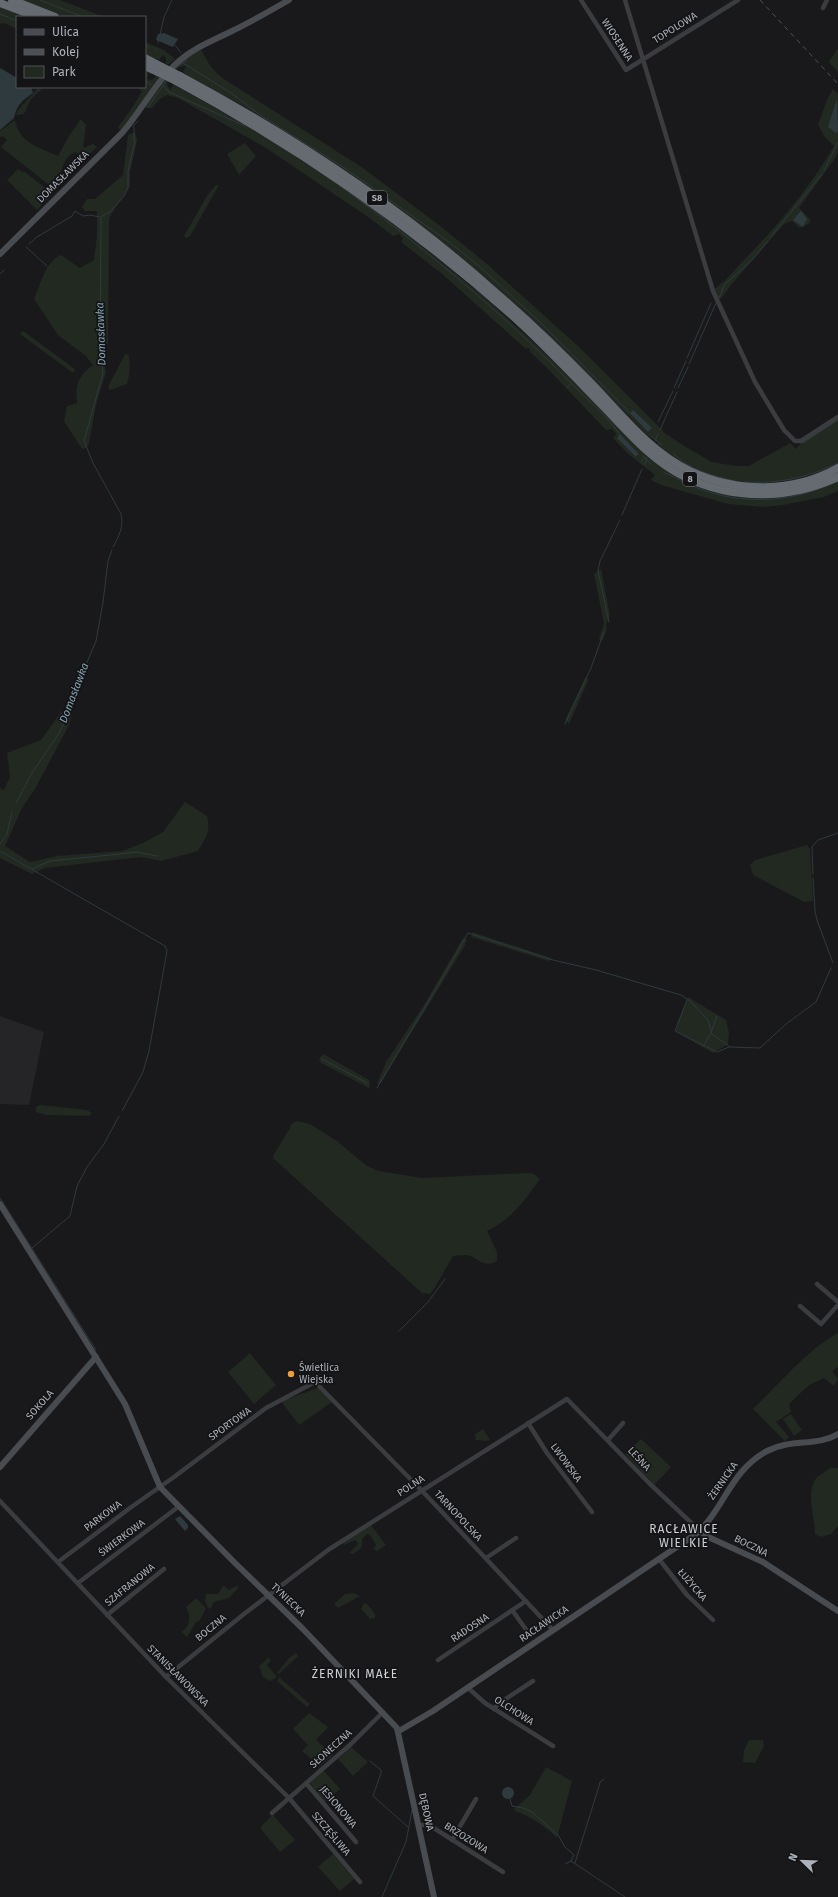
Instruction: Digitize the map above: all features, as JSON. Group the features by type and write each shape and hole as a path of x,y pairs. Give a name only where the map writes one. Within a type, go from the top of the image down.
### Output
{"highway":[{"path":"12,0 52,16"},
{"path":"0,3 33,16"},
{"name":"S8","path":"146,59 160,70"},
{"name":"S8","path":"146,66 160,70 178,79 300,145 392,209 494,290 555,347"},
{"name":"S8","path":"178,79 297,151 346,184 432,248 516,319"},
{"name":"8","path":"516,319 545,346 652,455 676,472 698,482 733,492 770,494 809,488 838,476"},
{"name":"8","path":"555,347 652,446 680,466 702,476 735,485 773,487 802,482 838,468"}],"street":[{"name":"DOMASŁAWSKA","path":"0,254 122,133 172,66 189,53 289,0"},
{"name":"WIOSENNA","path":"581,0 626,70"},
{"path":"625,0 713,291 755,382 784,430 795,442 801,441 838,417"},
{"name":"TOPOLOWA","path":"626,70 738,0"},
{"path":"823,8 827,0"},
{"name":"TYNIECKA","path":"0,1204 125,1404 160,1487 178,1507 236,1564 269,1594 383,1712 399,1731"},
{"path":"800,1306 821,1324 838,1304 816,1284"},
{"name":"SOKOLA","path":"0,1467 96,1357"},
{"name":"SPORTOWA","path":"160,1487 275,1402 315,1382"},
{"name":"TARNOPOLSKA","path":"315,1382 422,1490 553,1630"},
{"name":"POLNA","path":"269,1594 328,1550 567,1399"},
{"name":"LEŚNA","path":"567,1399 649,1483 700,1531"},
{"name":"LWOWSKA","path":"528,1423 547,1453 592,1512"},
{"path":"608,1440 623,1423"},
{"name":"ŻERNICKA","path":"700,1531 741,1472 754,1459 782,1444 817,1441 838,1434"},
{"name":"PARKOWA","path":"58,1562 160,1487"},
{"name":"STANISŁAWOWSKA","path":"0,1501 166,1677 289,1798"},
{"name":"ŚWIERKOWA","path":"78,1583 178,1507"},
{"name":"RACŁAWICKA","path":"399,1731 700,1531"},
{"name":"BOCZNA","path":"700,1531 715,1540 751,1555 838,1611"},
{"path":"486,1558 516,1538"},
{"name":"ŁUŻYCKA","path":"659,1559 685,1592 713,1620"},
{"name":"SZAFRANOWA","path":"107,1615 164,1569"},
{"name":"BOCZNA","path":"166,1677 269,1594"},
{"name":"RADOSNA","path":"438,1660 526,1601"},
{"path":"512,1610 530,1635"},
{"path":"494,1709 498,1704 533,1681"},
{"name":"OLCHOWA","path":"467,1687 494,1709 553,1746"},
{"name":"SŁONECZNA","path":"272,1813 351,1744 383,1712"},
{"name":"DĘBOWA","path":"399,1731 434,1897"},
{"name":"JESIONOWA","path":"306,1783 356,1842"},
{"name":"SZCZĘŚLIWA","path":"289,1798 360,1882"},
{"path":"452,1840 476,1799"},
{"name":"BRZOZOWA","path":"418,1825 429,1825 503,1872"}],"shaded area":[{"path":"164,33 178,39 173,47 156,40 158,34"},
{"path":"0,68 16,77 16,88 31,88 33,93 21,103 14,118 0,130"},
{"path":"837,99 838,131 836,133 828,127"},
{"path":"801,211 807,219 803,227 793,220"},
{"path":"633,410 652,428 648,432 630,413"},
{"path":"620,434 639,454 636,457 617,438"},
{"path":"0,1016 44,1032 29,1105 0,1104"},
{"path":"180,1516 188,1525 188,1528 185,1531 175,1519"},
{"path":"506,1787 510,1787 514,1793 510,1799 506,1799 502,1795 502,1791"}],"green space":[{"path":"22,0 60,0 101,16 62,16"},
{"path":"0,7 22,16 16,16 16,29 4,23 0,24"},
{"path":"146,42 164,50 175,59 168,65 166,64 166,58 163,55 159,60 146,54"},
{"path":"838,48 838,72 829,62"},
{"path":"201,49 211,66 224,79 363,168 443,228 487,264 578,346 666,434 712,462 736,466 749,466 790,443 796,449 801,443 838,419 838,464 815,474 791,480 768,483 744,482 721,478 699,470 677,459 657,444 657,441 648,436 537,324 497,288 414,220 327,158 281,129 188,76 183,72 186,66 179,67 167,84 170,90 173,85 178,87 251,128 322,173 388,219 481,294 553,360 707,489 838,479 838,491 824,497 764,507 728,504 661,485 651,480 655,475 627,453 613,438 616,434 612,429 606,430 530,352 529,348 526,349 441,273 401,242 403,238 399,234 393,236 371,219 266,148 178,98 167,95 160,99 152,108 146,108 145,106 163,80 181,61","holes":["620,435 639,454 637,457 617,438"]},
{"path":"146,71 149,73 147,79 152,80 156,76 160,78 122,129 119,129 118,127 142,91 138,88 146,88"},
{"path":"36,88 42,89 31,99 24,114 16,115 18,110 37,89"},
{"path":"833,89 838,94 838,151 836,157 799,208 810,219 810,223 800,228 792,221 784,224 731,285 721,299 717,298 714,289 729,276 780,221 814,177 834,146 824,136 818,125 827,100"},
{"path":"81,119 86,125 83,148 93,144 97,147 84,159 76,152 71,155 64,163 59,179 53,188 1,147 7,140 3,136 0,137 0,131 15,120 20,134 25,139 37,147 58,156 69,136"},
{"path":"135,132 137,140 130,173 130,186 110,216 109,224 108,343 102,353 106,372 96,405 89,443 86,448 82,449 64,421 67,406 77,403 77,386 81,377 93,365 86,356 58,335 34,299 47,268 56,258 61,255 80,268 94,260 97,235 97,211 85,211 82,207 87,199 95,199 123,175 128,135"},
{"path":"245,143 256,156 239,175 227,154"},
{"path":"18,169 25,172 53,194 37,210 7,180"},
{"path":"216,185 219,185 190,236 186,238 184,236 207,196"},
{"path":"23,331 75,369 73,373 20,334"},
{"path":"125,354 129,355 130,366 127,384 110,390 108,387"},
{"path":"601,569 610,615 606,624 607,630 602,641 599,639 604,624 594,574"},
{"path":"585,678 589,679 569,724 565,720"},
{"path":"73,711 69,725 35,789 22,808 5,846 30,862 57,856 122,851 143,843 163,832 185,802 207,816 207,834 198,851 161,861 141,857 45,868 32,874 0,858 0,788 4,790 10,777 7,753 41,740 61,712"},
{"path":"807,845 810,849 813,901 804,902 753,875 750,865 755,860"},
{"path":"472,932 552,958 549,961 471,937"},
{"path":"463,938 467,940 464,947 381,1083 377,1084 386,1062 424,1005"},
{"path":"688,997 726,1020 729,1033 728,1044 713,1053 676,1032 677,1024"},
{"path":"323,1054 369,1080 369,1088 321,1063 319,1059"},
{"path":"40,1105 87,1110 92,1113 89,1116 46,1115 36,1112 36,1107"},
{"path":"298,1121 310,1124 337,1141 367,1166 379,1171 422,1178 528,1173 534,1174 540,1179 517,1209 495,1227 487,1231 497,1252 497,1261 489,1264 467,1255 453,1256 430,1294 422,1293 273,1158 291,1124"},
{"path":"838,1333 838,1367 832,1371 838,1379 834,1386 824,1378 809,1385 789,1404 791,1412 776,1422 789,1437 785,1441 753,1409 816,1348"},
{"path":"250,1353 276,1385 254,1404 228,1372"},
{"path":"318,1388 332,1402 299,1425 281,1401"},
{"path":"791,1414 802,1430 794,1436 783,1419"},
{"path":"483,1429 490,1440 476,1440 475,1434"},
{"path":"641,1439 671,1467 654,1485 625,1454"},
{"path":"830,1468 838,1468 838,1526 831,1534 821,1537 815,1534 811,1493 812,1486 816,1478"},
{"path":"371,1525 386,1545 377,1551 373,1549 376,1545 370,1535 367,1534 362,1539 362,1546 360,1549 353,1554 349,1553 358,1544 357,1542 355,1540 344,1545 342,1542"},
{"path":"224,1585 228,1590 237,1586 239,1587 229,1598 214,1602 210,1609 208,1608 205,1601 206,1594 218,1594"},
{"path":"354,1593 360,1596 338,1608 334,1604 345,1594"},
{"path":"196,1598 206,1608 200,1620 196,1622 187,1637 182,1632 189,1623 189,1614 186,1607"},
{"path":"364,1603 367,1604 375,1614 375,1618 370,1619 361,1609"},
{"path":"296,1653 298,1656 279,1674 277,1673 289,1658"},
{"path":"268,1658 271,1660 267,1665 277,1677 270,1681 263,1677 259,1666"},
{"path":"279,1677 310,1704 307,1707 277,1681"},
{"path":"309,1713 328,1727 316,1740 333,1755 320,1766 302,1751 308,1745 293,1729"},
{"path":"749,1740 763,1740 764,1746 755,1763 743,1762 744,1750"},
{"path":"351,1747 368,1762 353,1776 338,1759"},
{"path":"546,1767 572,1781 557,1838 537,1822 513,1810 530,1795"},
{"path":"324,1771 340,1789 325,1802 311,1785 311,1782"},
{"path":"273,1815 295,1840 280,1852 261,1829 261,1826"},
{"path":"333,1854 354,1879 340,1891 318,1867"}],"waterway":[{"path":"40,0 80,16"},
{"name":"Domasławka","path":"160,35 164,17 172,0"},
{"path":"0,14 16,21"},
{"name":"Domasławka","path":"175,45 181,53"},
{"name":"Domasławka","path":"177,67 187,60"},
{"path":"183,63 231,93 260,115 346,169 449,242 479,266 542,324 630,413"},
{"name":"Domasławka","path":"148,107 167,80"},
{"path":"146,81 151,85"},
{"path":"163,85 169,92 245,126"},
{"name":"Domasławka","path":"113,547 121,527 121,514 93,463 84,441 103,373 100,349 101,217 111,211 124,196 128,188 128,171 135,141 133,126 138,121"},
{"path":"824,171 838,142"},
{"path":"770,238 822,174"},
{"path":"339,185 431,256 490,306 547,359 611,423 620,435"},
{"path":"29,244 37,237 72,216 75,211 83,216 90,215 100,217"},
{"path":"719,298 725,284 752,260 768,241"},
{"path":"26,247 47,266"},
{"path":"0,274 4,270"},
{"path":"687,358 711,303"},
{"path":"689,364 716,303"},
{"path":"674,388 686,361"},
{"path":"678,388 688,367"},
{"path":"567,387 571,384"},
{"path":"658,422 673,391"},
{"path":"660,430 677,392"},
{"path":"803,443 838,420"},
{"path":"655,441 658,434"},
{"path":"651,436 662,445"},
{"path":"673,453 686,464 702,472 735,481"},
{"path":"643,456 651,464"},
{"path":"641,462 644,458"},
{"path":"645,464 647,458"},
{"path":"744,482 769,482 792,479 815,473 838,463"},
{"path":"622,515 642,469"},
{"path":"663,472 705,491 755,500 789,497 821,488 837,481"},
{"path":"609,622 598,571 600,561 620,520"},
{"name":"Domasławka","path":"16,803 32,773 59,733 68,716 78,677 85,667 96,641 108,561 112,550"},
{"path":"565,724 591,668 604,632"},
{"name":"Domasławka","path":"0,844 7,834 12,812"},
{"path":"813,874 812,847 818,840 838,833"},
{"path":"0,851 165,946 167,951 149,1051 143,1072 122,1111"},
{"path":"32,869 50,861 137,852 157,856"},
{"path":"813,878 817,920 833,963"},
{"path":"377,1088 468,933 553,960 596,970 681,995 690,1001 708,1020 712,1034 730,1047 760,1048 786,1024 816,1002 831,968"},
{"path":"687,1000 675,1031 717,1052 729,1047"},
{"path":"704,1045 711,1033 717,1016"},
{"path":"322,1059 367,1083"},
{"path":"32,1248 70,1216 77,1186 87,1167 104,1144 119,1116"},
{"path":"0,1198 96,1350"},
{"path":"399,1331 428,1302 445,1279"},
{"path":"370,1761 381,1770 373,1796 408,1827"},
{"path":"575,1863 600,1782 604,1779"},
{"path":"510,1799 512,1806 523,1808 532,1812 558,1835 565,1847 574,1855 571,1861 625,1897"},
{"path":"382,1897 406,1842 412,1810"},
{"path":"565,1864 571,1861"}],"railway":[{"path":"760,0 838,84"}],"place":[{"name":"Świetlica Wiejska","path":"291,1374"}],"district":[{"name":"RACŁAWICE WIELKIE","path":"684,1536"},
{"name":"ŻERNIKI MAŁE","path":"355,1674"}]}
